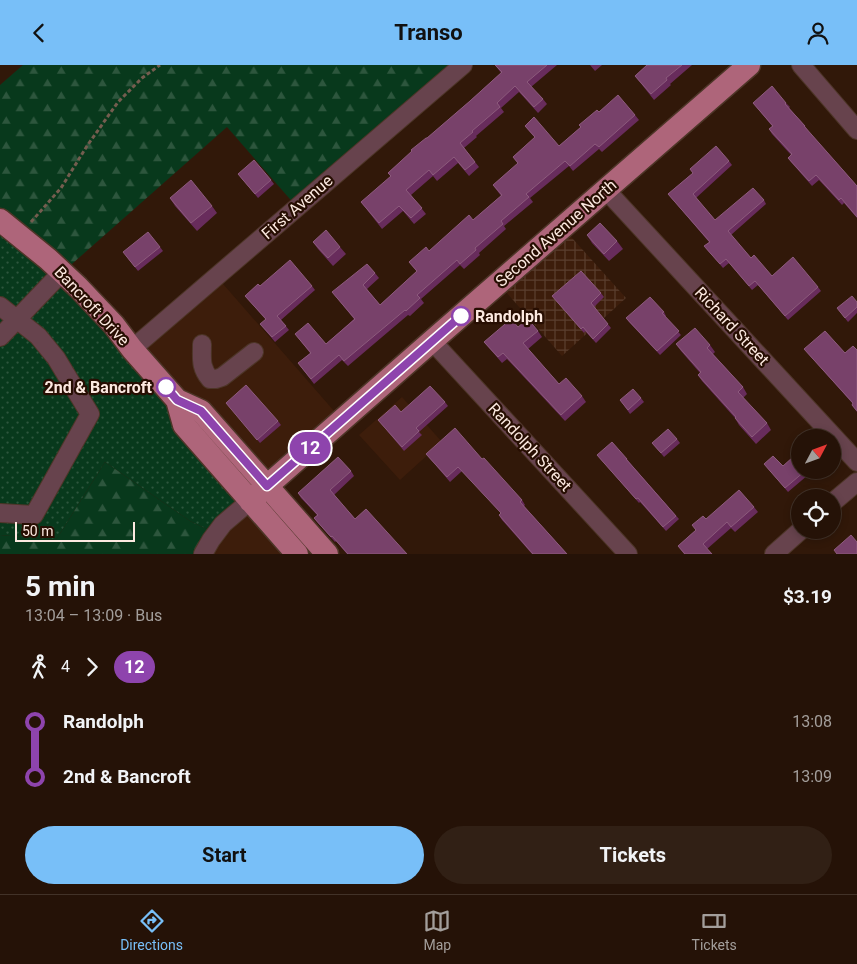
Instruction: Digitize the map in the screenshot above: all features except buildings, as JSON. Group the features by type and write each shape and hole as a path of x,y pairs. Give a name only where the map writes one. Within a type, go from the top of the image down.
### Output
{"main road":[{"name":"Second Avenue North","path":"250,501 749,65"},
{"name":"Bancroft Drive","path":"0,220 62,272 114,325 132,349 177,400 201,411 327,554"},
{"name":"Bancroft Drive","path":"177,400 184,425 297,554"}],"street":[{"name":"First Avenue","path":"132,349 463,65"},
{"path":"801,65 857,130"},
{"name":"Richard Street","path":"606,190 857,462"},
{"path":"0,337 62,272"},
{"path":"0,306 38,336 56,358 90,414 34,515 0,513"},
{"name":"Randolph Street","path":"432,341 628,554"},
{"path":"202,344 202,366 210,379 222,377 254,352"},
{"path":"841,495 857,482"},
{"path":"203,554 223,524 250,501"},
{"path":"774,554 792,539"}],"path":[{"path":"18,234 36,217 61,188 87,145 118,102 142,78 160,65"}],"shaded area":[{"path":"564,229 626,298 562,356 500,285"},
{"path":"217,277 341,419 268,484 134,349"},
{"path":"402,397 442,442 400,480 359,435"},
{"path":"248,500 295,554 201,554"}],"green space":[{"path":"23,65 461,65 296,206 227,127 64,271 0,218 0,85"},
{"path":"0,218 49,257 248,500 215,533 190,521 105,462 56,540 0,535"},
{"path":"105,462 190,521 215,533 201,554 0,554 0,535 56,540"}],"bus line":[{"name":"12","path":"166,387 177,400 201,411 267,486 461,316"}],"place":[{"name":"Randolph","path":"461,316"},
{"name":"2nd & Bancroft","path":"166,387"}]}
